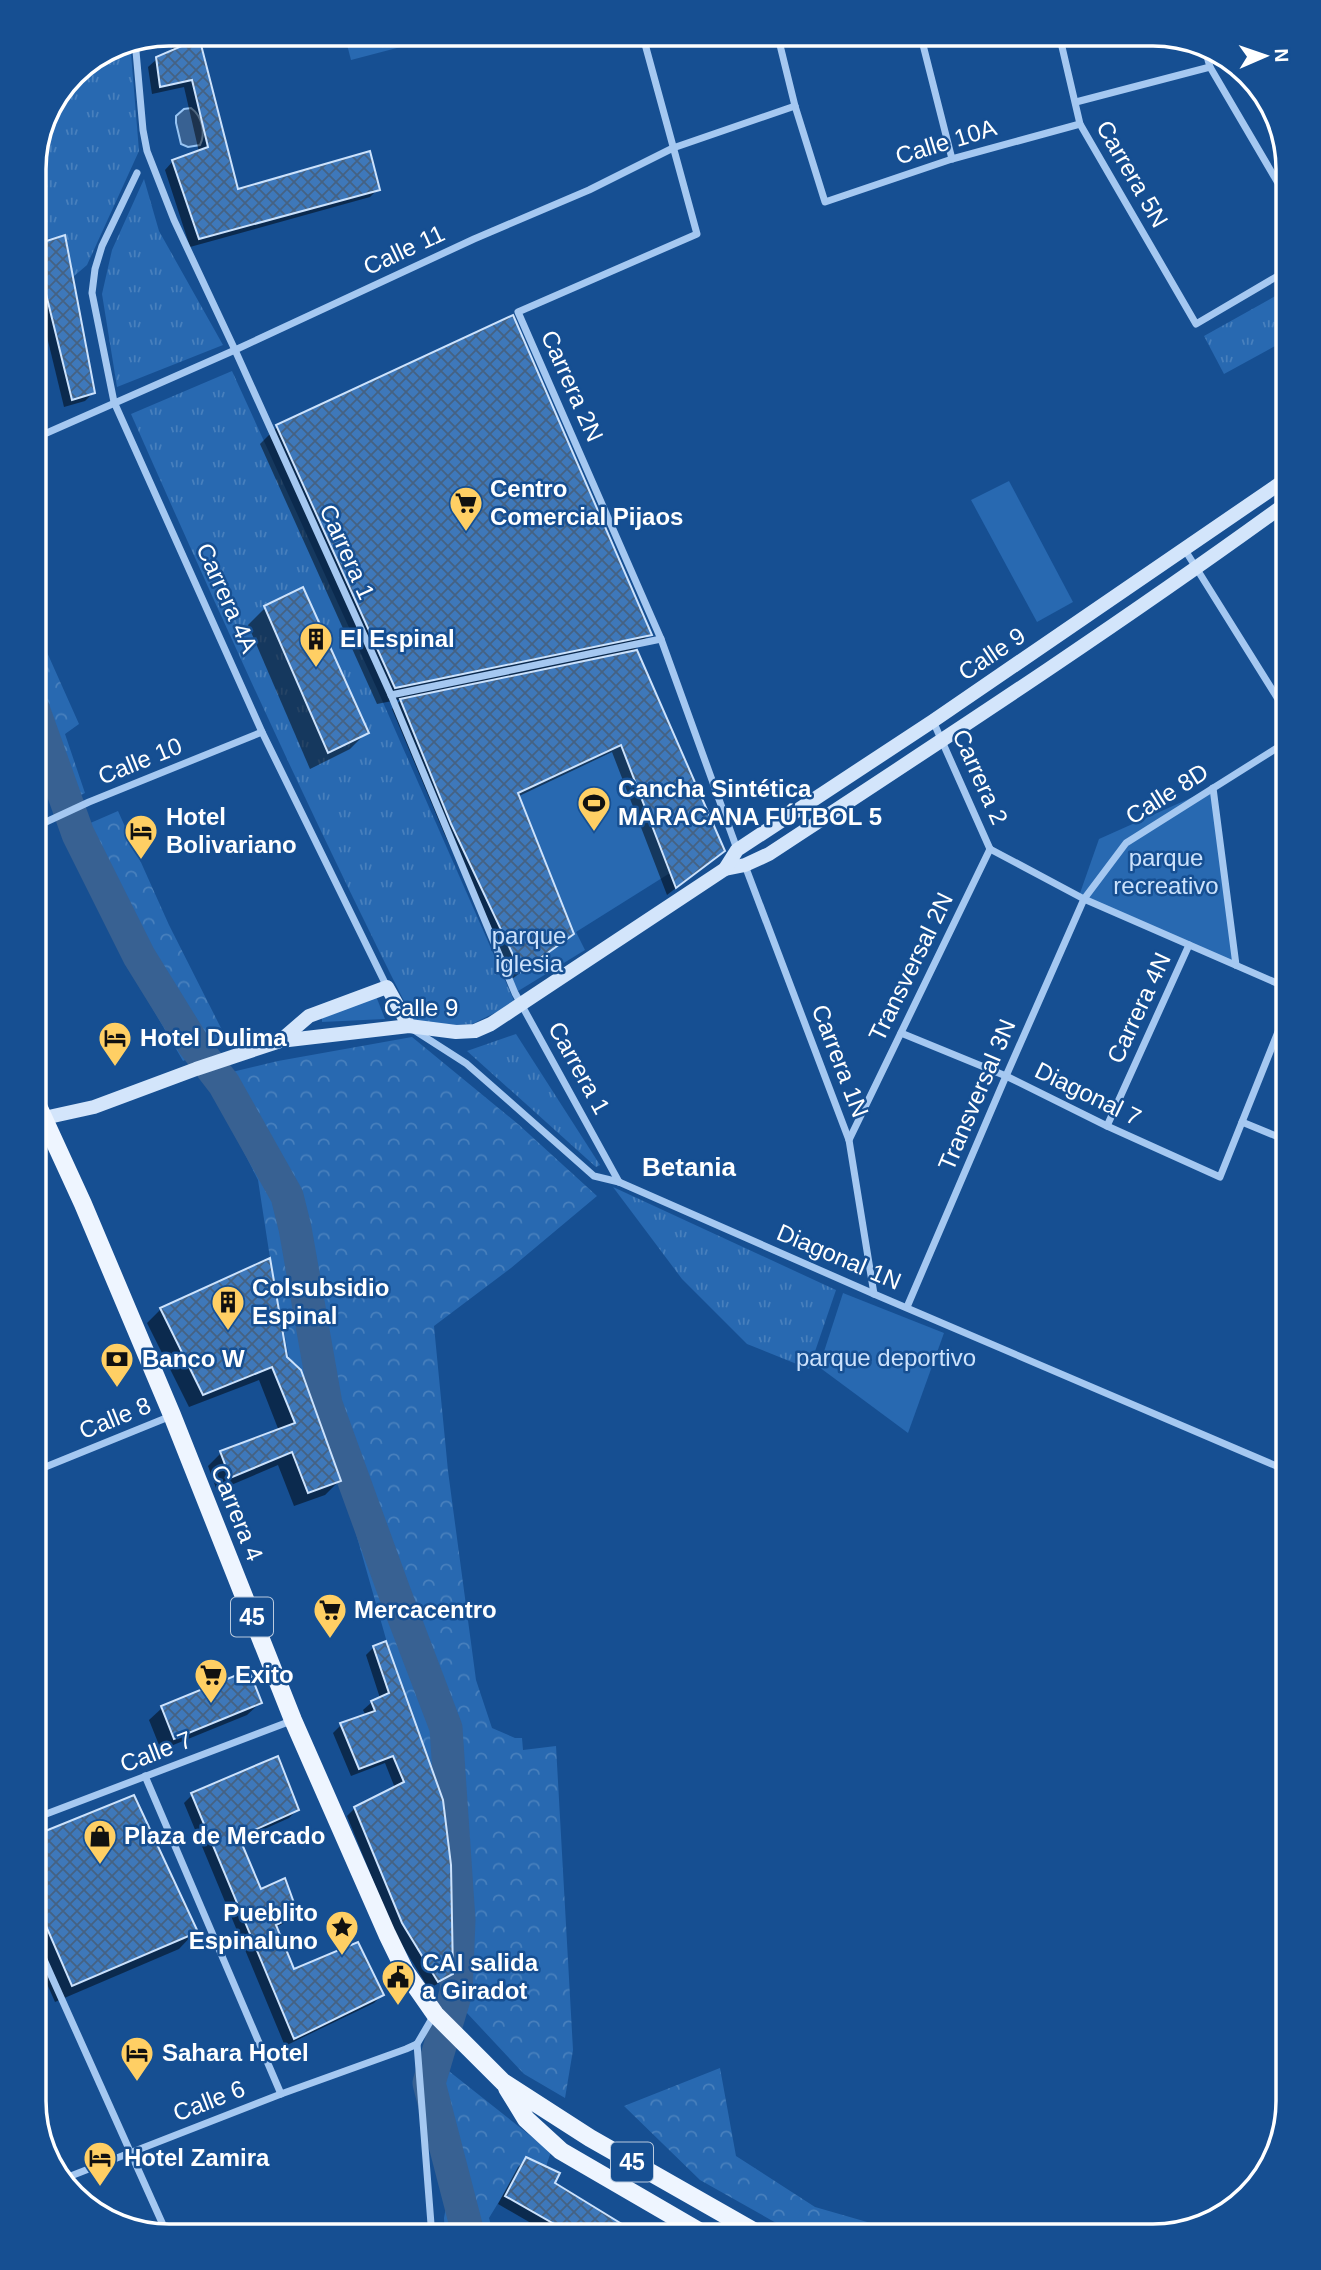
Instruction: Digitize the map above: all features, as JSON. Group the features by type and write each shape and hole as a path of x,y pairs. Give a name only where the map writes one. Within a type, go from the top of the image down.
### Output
{"main road":[{"name":"Carrera 4","path":"46,1136 172,1415 293,1720 387,1934 405,1971 438,2017"},
{"name":"45","path":"438,2017 502,2081 601,2144 741,2224"},
{"name":"45","path":"502,2081 526,2119 561,2151 687,2224"}],"street":[{"name":"Carrera 2N","path":"646,46 697,234 518,312 661,639 737,850"},
{"path":"780,46 796,106"},
{"path":"922,46 951,159"},
{"name":"Carrera 5N","path":"1062,46 1080,124 1196,324 1276,277"},
{"name":"Carrera 1","path":"136,50 147,151 174,220 391,695 495,947 522,1005 619,1182"},
{"path":"1208,58 1210,67 1276,180"},
{"path":"1076,102 1210,67"},
{"name":"Calle 11","path":"46,433 235,350 474,239 589,190 673,148 796,106"},
{"name":"Calle 10A","path":"796,106 825,202 951,159 1080,124"},
{"name":"Carrera 4A","path":"137,173 102,246 92,293 114,402 262,732 408,1026"},
{"name":"Calle 9","path":"725,869 737,850 933,721 1276,486"},
{"name":"Calle 9","path":"46,1119 94,1107 280,1041 408,1026 456,1032 475,1031 491,1024 725,869 745,865 769,854 1196,569 1276,511"},
{"path":"1185,550 1276,696"},
{"path":"391,695 661,639"},
{"name":"Carrera 2","path":"933,721 990,849"},
{"name":"Calle 10","path":"46,822 262,732"},
{"name":"Calle 8D","path":"1084,899 1126,843 1276,749"},
{"path":"1213,788 1236,965"},
{"path":"990,849 1084,899 1276,983"},
{"name":"Transversal 2N","path":"849,1140 990,849"},
{"name":"Carrera 1N","path":"737,850 849,1140 874,1294"},
{"name":"Transversal 3N","path":"907,1307 1084,899"},
{"name":"Carrera 4N","path":"1107,1126 1189,946"},
{"name":"Calle 9","path":"280,1041 309,1016 387,987"},
{"name":"Diagonal 1N","path":"408,1026 467,1064 594,1175 619,1182 1276,1466"},
{"name":"Diagonal 7","path":"901,1033 1006,1076 1107,1126 1220,1177 1242,1122"},
{"path":"1276,1037 1242,1122 1276,1136"},
{"name":"Calle 8","path":"46,1467 172,1415"},
{"name":"Calle 7","path":"46,1814 293,1720"},
{"path":"145,1776 281,2094"},
{"path":"46,1964 163,2224"},
{"path":"431,2224 417,2044 438,2017"},
{"name":"Calle 6","path":"71,2176 417,2044"}],"green space":[{"path":"347,46 404,46 351,60"},
{"path":"131,52 139,151 87,265 73,277 65,235 46,239 46,160 55,121 71,94 87,76 107,62"},
{"path":"144,179 159,231 223,345 117,387 102,294 112,250"},
{"path":"1276,296 1276,346 1224,374 1204,336"},
{"path":"232,371 378,691 515,1003 472,1024 414,1021 268,719 131,414"},
{"path":"1009,481 1073,602 1037,622 971,500"},
{"path":"46,650 79,724 65,734 85,793 60,805 46,767"},
{"name":"Cancha Sintética MARACANA FÚTBOL 5","path":"621,745 670,873 576,932 585,950 515,993 491,936 560,901 518,793"},
{"name":"parque recreativo","path":"1213,788 1236,965 1079,896 1099,839"},
{"path":"118,811 169,925 226,1038 225,1043 183,1061 131,971 117,927 72,831"},
{"path":"376,996 385,1019 322,1022 322,1018"},
{"path":"516,1034 600,1165 596,1167 467,1051"},
{"path":"412,1037 518,1124 597,1196 511,1268 434,1326 448,1471 476,1680 492,1728 515,1738 522,1738 523,1750 556,1746 573,2050 565,2098 524,2074 438,1982 453,1973 451,1865 443,1800 388,1646 341,1481 303,1375 293,1379 258,1180 207,1078 278,1061"},
{"path":"613,1187 836,1290 809,1369 747,1344 682,1279"},
{"name":"parque deportivo","path":"843,1293 944,1333 908,1433 819,1367"},
{"path":"445,2068 551,2152 546,2166 526,2157 489,2218 491,2224 444,2224 452,2174 459,2173 441,2093"},
{"path":"720,2068 736,2156 815,2207 874,2224 778,2224 700,2180 624,2106"}],"shaded area":[{"path":"191,108 200,120 203,135 200,145 188,147 181,144 176,116 184,109"}],"building":[{"path":"182,46 201,46 238,189 370,151 380,190 199,239 172,160 208,147 192,80 160,87 156,57"},
{"path":"65,235 95,393 72,400 46,294 46,241"},
{"name":"Centro Comercial Pijaos","path":"513,315 652,635 395,688 276,425"},
{"name":"El Espinal","path":"303,587 369,733 328,753 264,606"},
{"path":"637,650 725,851 676,888 621,745 518,793 574,934 521,972 451,824 400,699"},
{"name":"Colsubsidio Espinal","path":"270,1258 287,1357 301,1370 341,1481 308,1493 292,1452 230,1478 220,1451 295,1423 272,1367 203,1395 160,1308"},
{"path":"386,1641 443,1800 451,1865 453,1974 438,1982 402,1923 354,1807 404,1782 393,1756 359,1769 340,1723 375,1711 371,1701 389,1693 373,1646"},
{"name":"Exito","path":"249,1670 262,1703 174,1739 161,1706"},
{"path":"278,1756 299,1810 239,1837 261,1889 285,1878 298,1914 276,1925 294,1969 358,1942 384,1995 294,2039 191,1793"},
{"name":"Plaza de Mercado","path":"134,1795 198,1932 72,1986 46,1926 46,1831"},
{"path":"526,2157 560,2173 555,2183 622,2224 554,2224 505,2196"}],"waterway":[{"path":"46,744 78,834 139,956 194,1045 224,1084 287,1196 326,1404 446,1728 459,1920 456,1992 429,2083 466,2224"}],"place":[{"name":"Centro Comercial Pijaos","path":"466,533"},
{"name":"El Espinal","path":"316,669"},
{"name":"Cancha Sintética MARACANA FÚTBOL 5","path":"594,833"},
{"name":"Hotel Bolivariano","path":"141,861"},
{"name":"Hotel Dulima","path":"115,1068"},
{"name":"Colsubsidio Espinal","path":"228,1332"},
{"name":"Banco W","path":"117,1389"},
{"name":"Mercacentro","path":"330,1640"},
{"name":"Exito","path":"211,1705"},
{"name":"Plaza de Mercado","path":"100,1866"},
{"name":"Pueblito Espinaluno","path":"342,1957"},
{"name":"CAI salida a Giradot","path":"398,2007"},
{"name":"Sahara Hotel","path":"137,2083"},
{"name":"Hotel Zamira","path":"100,2188"}],"district":[{"name":"Betania","path":"689,1167"}],"park label":[{"name":"parque iglesia","path":"529,950"}]}
